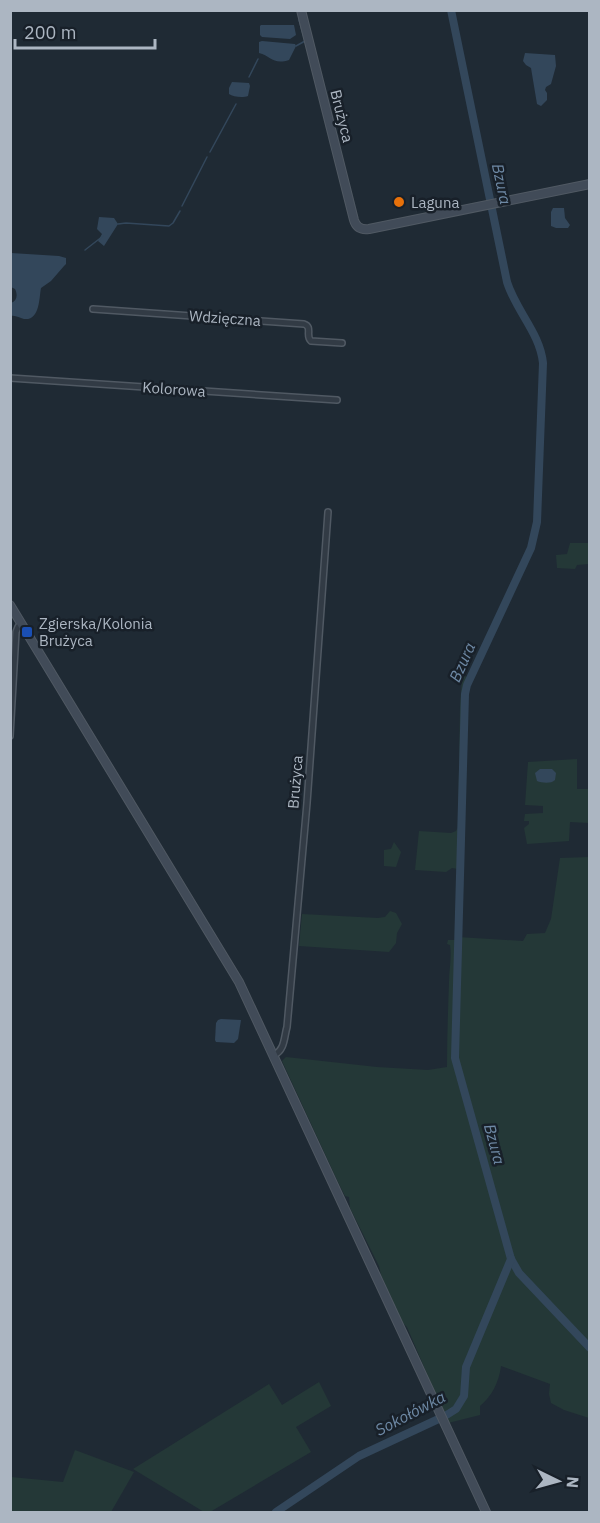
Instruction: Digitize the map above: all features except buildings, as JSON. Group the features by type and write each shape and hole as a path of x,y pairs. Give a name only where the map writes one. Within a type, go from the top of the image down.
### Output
{"main road":[{"name":"Brużyca","path":"301,10 354,220 358,227 369,230 590,184"},
{"path":"10,605 16,619 239,982 277,1054 486,1512"}],"street":[{"name":"Wdzięczna","path":"93,309 304,324 309,329 308,338 311,341 342,344"},
{"name":"Kolorowa","path":"10,378 337,400"},
{"name":"Brużyca","path":"277,1054 283,1046 287,1027 304,838 328,512"},
{"path":"10,736 18,627 16,619"}],"green space":[{"path":"570,543 589,543 589,564 577,565 575,569 557,568 556,555 567,554"},
{"path":"465,676 470,680 463,704 459,869 452,868 446,872 415,870 419,831 451,833 458,827 460,706 462,678"},
{"path":"577,759 577,789 589,789 589,823 570,822 569,841 527,844 524,828 529,821 524,821 525,814 543,813 543,806 525,805 528,762"},
{"path":"394,842 401,852 396,867 384,866 384,850 391,849"},
{"path":"589,857 589,1418 551,1403 550,1384 501,1366 494,1388 480,1406 480,1415 448,1423 407,1327 403,1323 379,1266 350,1208 349,1197 345,1196 337,1180 282,1061 286,1057 377,1067 428,1070 447,1067 451,954 450,945 447,944 448,940 457,940 458,937 523,941 527,934 545,933 551,919 560,858"},
{"path":"390,911 396,913 402,924 397,933 396,943 389,952 299,946 302,914 378,918 385,917"},
{"path":"319,1382 331,1406 296,1427 311,1452 210,1512 204,1512 133,1469 269,1384 282,1405"},
{"path":"75,1450 134,1472 111,1512 11,1512 11,1477 63,1482"}],"water":[{"path":"261,25 294,25 296,35 290,39 262,37 260,35"},
{"path":"259,42 295,44 296,46 289,60 272,60 259,53"},
{"path":"525,53 555,55 556,66 551,84 545,90 547,100 541,106 537,104 531,68 523,61"},
{"path":"232,82 249,83 248,96 238,97 229,94"},
{"path":"553,208 564,208 565,218 570,225 568,228 551,226"},
{"path":"99,217 114,218 118,224 104,246 98,241 102,234 97,229"},
{"path":"11,253 66,258 66,264 51,281 41,288 38,308 29,319 11,316 11,303 17,296 15,289 11,287"},
{"path":"540,769 552,769 556,773 555,780 546,783 537,781 535,773"},
{"path":"221,1019 241,1020 238,1039 234,1043 216,1042 216,1023"}],"waterway":[{"name":"Bzura","path":"451,10 507,282 533,332 543,363 537,522 531,548 467,685 465,694 455,1058 511,1259 519,1273 590,1348"},
{"path":"296,46 305,41 299,20"},
{"path":"249,77 258,59"},
{"path":"210,152 236,104"},
{"path":"182,206 207,157"},
{"path":"118,224 169,226 180,211"},
{"path":"85,250 103,236"},
{"name":"Sokołówka","path":"276,1512 359,1456 456,1409 464,1396 466,1367 511,1259"}],"place":[{"name":"Laguna","path":"399,202"},
{"name":"Zgierska/Kolonia Brużyca","path":"27,632"}]}
